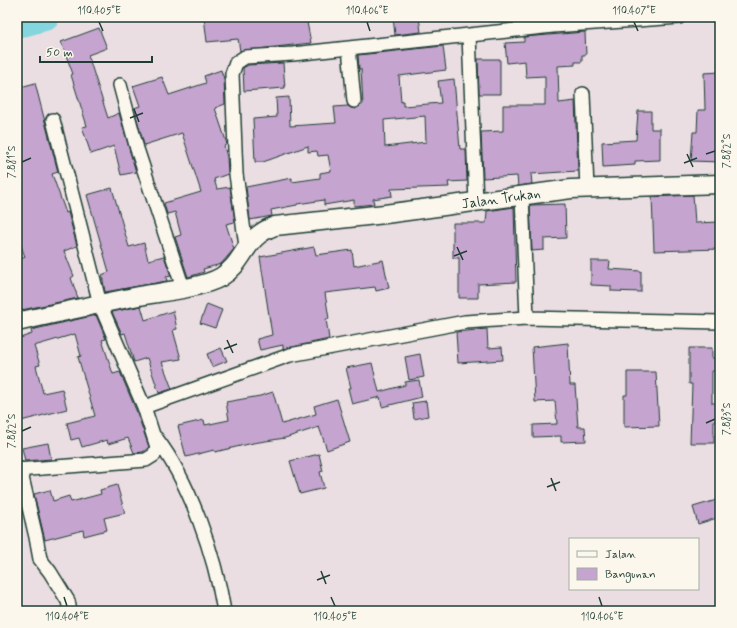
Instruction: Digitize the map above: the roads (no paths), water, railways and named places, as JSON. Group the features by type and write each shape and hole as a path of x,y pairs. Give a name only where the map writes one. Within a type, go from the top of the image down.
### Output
{"street":[{"path":"246,246 236,174 232,74 236,63 245,57 469,36 553,26 679,17"},
{"path":"469,36 476,202"},
{"path":"349,48 354,101"},
{"path":"120,84 136,149 183,288"},
{"path":"583,94 587,189"},
{"path":"53,120 100,304 144,407 157,447 154,455 146,460 18,470 36,537 40,559 68,601 70,611"},
{"name":"Jalan Trukan","path":"17,322 183,288 220,277 235,265 246,246 254,237 266,229 283,224 385,214 571,189 720,184"},
{"path":"522,196 527,318"},
{"path":"144,407 290,356 465,322 527,318 720,322"},
{"path":"153,434 173,462 199,522 212,557 224,611"}],"waterway":[{"path":"17,25 46,17"}]}
